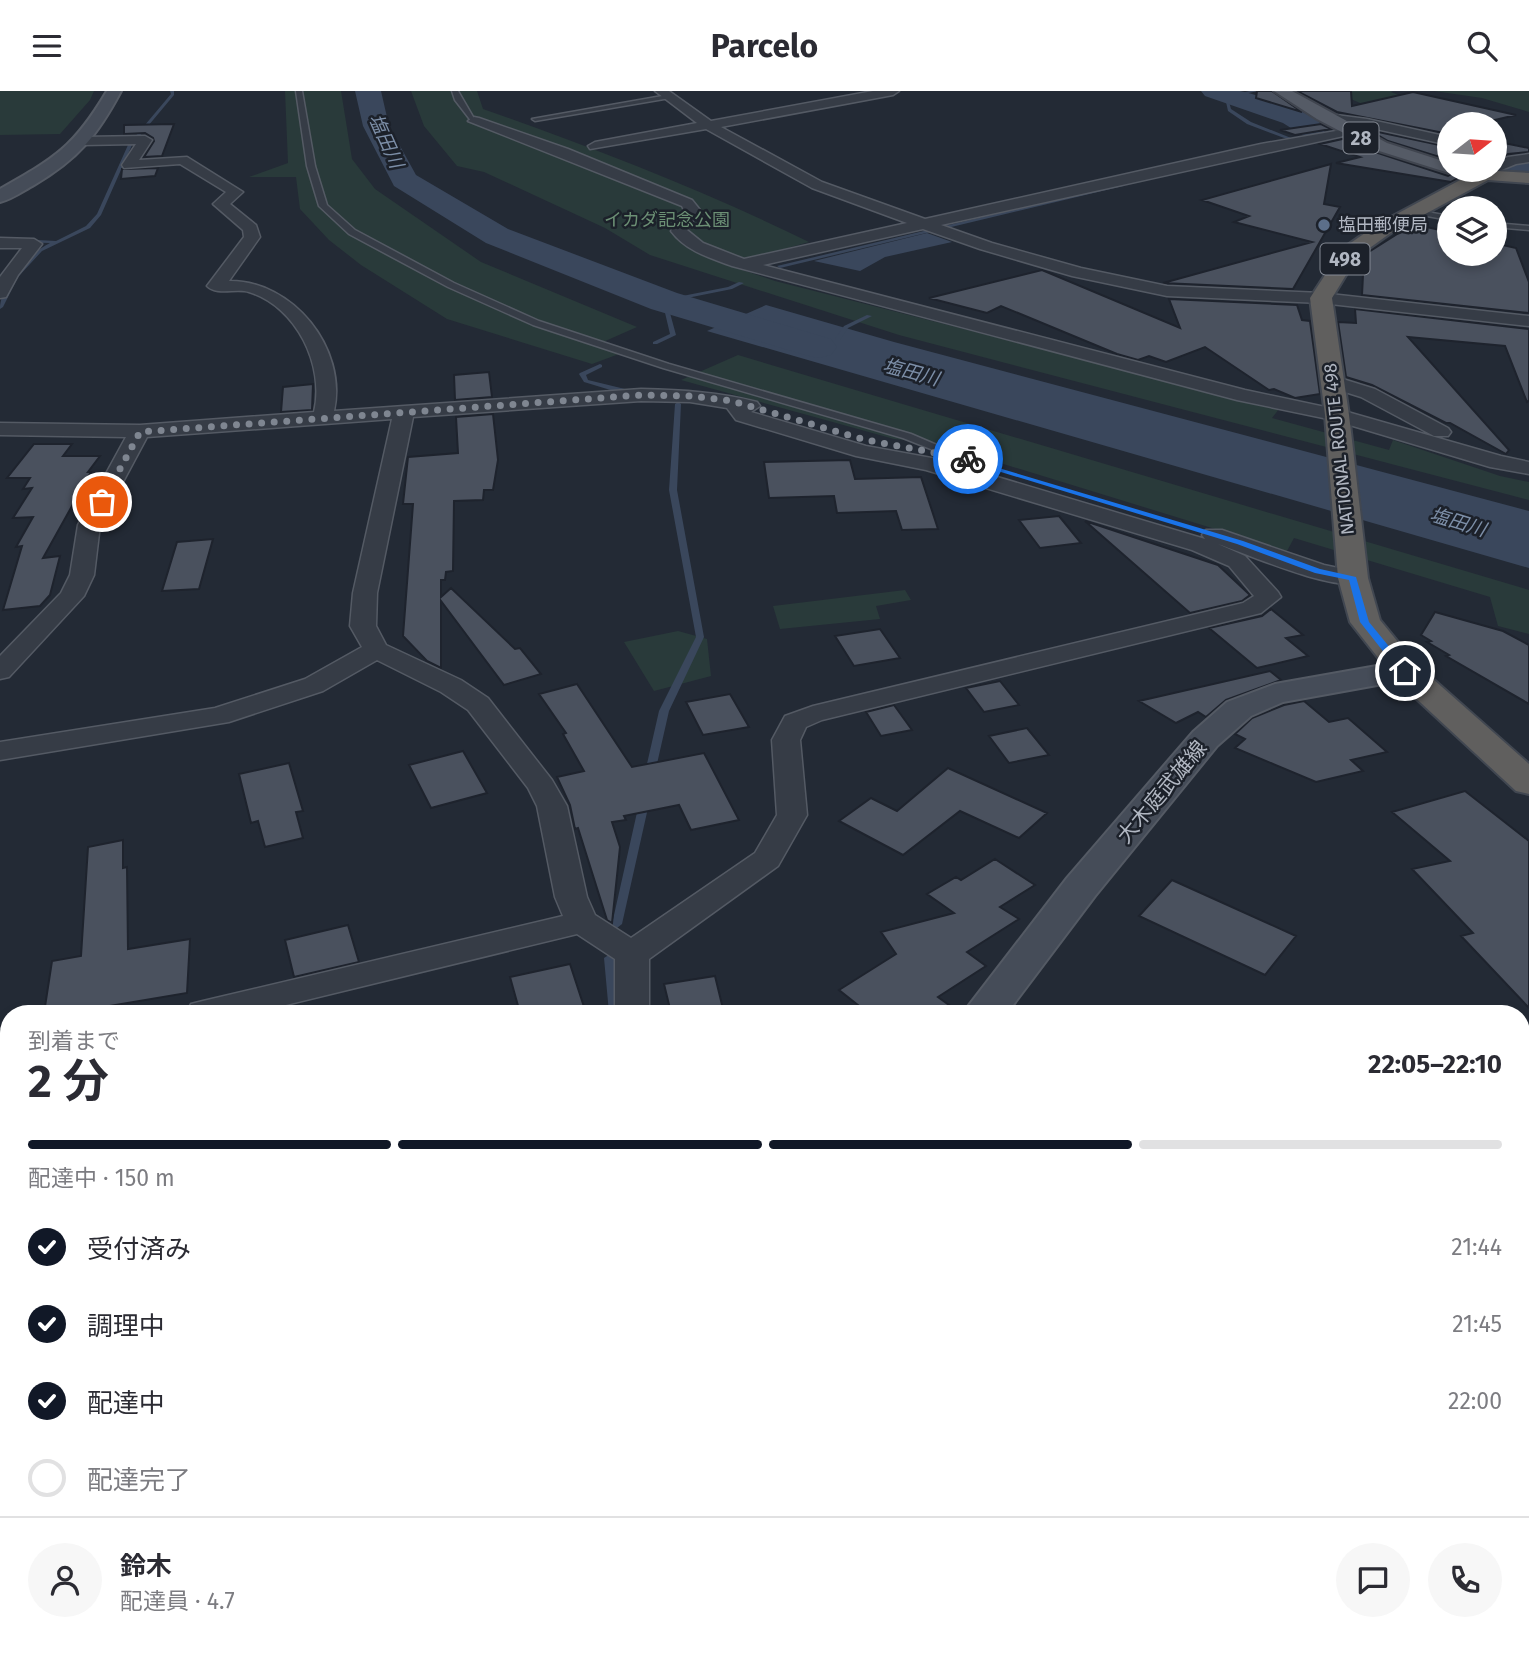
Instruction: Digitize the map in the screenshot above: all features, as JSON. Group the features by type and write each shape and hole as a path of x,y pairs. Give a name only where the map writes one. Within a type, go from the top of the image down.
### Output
{"highway":[{"path":"1507,173 1529,178"},
{"name":"498","path":"1462,196 1478,182"},
{"name":"498","path":"1321,298 1349,253 1385,228 1419,212 1437,209"},
{"name":"NATIONAL ROUTE 498","path":"1321,298 1337,415 1353,578 1365,622 1405,671 1529,783"}],"main road":[{"path":"0,197 49,168 82,141 114,91"},
{"name":"28","path":"1281,91 1378,146 1437,165"},
{"path":"1416,160 1438,180 1443,196"},
{"name":"大木庭武雄線","path":"990,1005 1099,866 1205,740 1239,709 1275,694 1405,671"}],"street":[{"path":"595,146 893,91"},
{"path":"664,94 708,125 817,185 986,246 1144,288 1321,298 1529,321"},
{"path":"1328,118 1367,123 1437,138"},
{"path":"474,121 563,152 687,203 692,210 678,231 685,239 705,250 777,275 1244,396 1337,415 1498,462 1529,468"},
{"path":"745,264 932,227 1261,148 1348,131"},
{"path":"82,141 145,140 129,165 182,160 236,192 221,204 250,228 252,237 216,285 258,289 287,306 294,314 314,340 324,370 328,394 322,419"},
{"path":"1507,152 1529,156"},
{"path":"1507,163 1529,156"},
{"path":"0,243 34,244 10,274 0,293"},
{"path":"1333,382 1368,393 1498,462"},
{"path":"0,429 140,432 641,395 690,396 732,401 866,440 955,455 1240,543 1318,571 1353,578"},
{"path":"632,954 767,859 792,815 786,740 795,722 813,714 1252,608 1269,597 1237,561 1200,545 929,464 863,452 743,416 732,401"},
{"path":"404,412 365,593 363,626 376,650 451,686 478,704 542,786 552,806 571,897 582,922 632,954"},
{"path":"0,671 72,596 82,575 89,526 140,432"},
{"path":"0,751 219,716 314,685 376,650"},
{"path":"236,1005 582,922"},
{"path":"632,954 632,1005"}],"lane":[{"path":"299,91 311,166 323,206 352,232 451,285 536,323 666,366 907,436 955,455"},
{"path":"455,91 458,100 474,121"},
{"path":"534,119 664,94"},
{"path":"1507,226 1529,227"},
{"path":"1507,233 1529,234"}],"green space":[{"path":"0,91 94,91 90,100 60,134 0,135"},
{"path":"285,91 341,91 352,159 375,189 481,262 637,327 594,346 619,354 592,364 447,319 361,265 329,240 300,209 296,177 249,177 288,163"},
{"name":"イカダ記念公園","path":"411,91 477,91 483,109 648,171 809,242 728,265 775,281 1279,409 1272,418 1389,450 1393,440 1500,476 1529,482 1529,500 899,335 650,255 605,228 484,172 457,166 424,126"},
{"path":"1336,91 1393,91 1391,92 1437,112 1437,121 1388,112"},
{"path":"1434,91 1529,91 1529,112 1482,98"},
{"path":"738,355 1529,590 1529,634 1498,626 1490,597 1294,538 1287,551 935,443 894,439 681,380"},
{"path":"905,590 911,600 876,606 880,619 780,629 773,606"},
{"path":"678,631 707,639 711,676 654,691 624,642"}],"water":[{"path":"927,233 952,242 885,257 860,271 814,261"},
{"path":"766,305 894,342 1529,511 1529,568 707,331"}],"building":[{"path":"1257,91 1272,91 1302,112 1256,98"},
{"path":"1297,91 1351,91 1352,106 1413,92 1503,112 1437,112 1437,132 1337,112"},
{"path":"174,124 162,156 144,157 154,141 145,133 124,134 124,125"},
{"path":"1321,124 1331,129 1295,135 1280,130"},
{"path":"1369,130 1437,144 1437,156 1388,141"},
{"path":"1347,138 1375,152 1437,172 1437,180 1336,163 1360,157 1320,144"},
{"path":"1507,144 1529,148 1529,152 1508,154"},
{"path":"1331,164 1324,204 1340,207 1293,289 1163,283 1312,242 1234,222 1249,216 1202,200"},
{"path":"158,168 155,176 121,179 122,169"},
{"path":"1413,224 1437,229 1437,266 1507,266 1507,246 1516,248 1529,282 1529,313 1362,295 1364,255"},
{"path":"1042,270 1180,328 1169,299 1297,305 1302,320 1310,321 1320,394 1295,398 1274,389 1269,390 1205,347 1166,362 1149,356 1138,360 1117,354 1001,306 987,313 929,298"},
{"path":"1355,309 1529,329 1527,402 1505,346 1408,337 1509,450 1506,454 1372,385 1346,377 1338,322 1356,323"},
{"path":"489,372 492,397 455,400 454,375"},
{"path":"313,384 312,410 281,412 283,387"},
{"path":"493,414 498,460 493,490 484,490 483,500 454,501 453,571 446,572 445,580 441,580 441,597 451,588 515,649 520,648 541,674 504,685 441,601 441,668 427,661 403,636 413,504 403,504 408,457 458,453 456,417"},
{"path":"34,444 72,444 63,456 100,456 88,472 91,472 43,558 60,556 50,595 40,606 3,610 22,546 16,547 33,517 13,518 32,488 23,489 30,478 7,478"},
{"path":"850,460 855,479 921,477 938,529 902,530 896,511 837,513 834,496 769,498 764,462"},
{"path":"1059,516 1081,543 1040,548 1019,520"},
{"path":"1085,521 1218,565 1250,595 1242,601 1190,613"},
{"path":"213,539 199,589 162,591 177,542"},
{"path":"1271,609 1303,635 1286,638 1308,656 1257,668 1209,628 1262,616"},
{"path":"1435,612 1503,631 1529,645 1529,704 1427,642 1431,641 1421,635"},
{"path":"880,629 900,658 854,666 835,636"},
{"path":"1270,671 1281,680 1226,700 1206,717 1198,712 1176,723 1139,701"},
{"path":"1000,681 1019,705 984,712 966,688"},
{"path":"577,684 632,767 704,753 739,820 691,830 679,805 624,816 626,820 612,822 620,847 612,923 607,920 578,828 575,829 570,805 557,777 584,771 563,734 566,733 539,694"},
{"path":"730,694 749,727 703,735 686,702"},
{"path":"1304,701 1329,722 1348,718 1387,752 1351,760 1363,771 1316,782 1235,748 1245,739 1235,734 1252,718 1284,705"},
{"path":"894,705 912,730 881,736 866,712"},
{"path":"1027,728 1049,755 1009,763 989,736"},
{"path":"463,751 487,793 431,808 409,765"},
{"path":"289,763 303,811 296,812 303,838 265,847 258,821 251,823 239,774"},
{"path":"948,768 1047,813 1019,838 960,811 903,855 839,821 871,798 897,811"},
{"path":"1465,791 1529,841 1529,1005 1461,936 1473,933 1412,869 1450,861 1392,812"},
{"path":"123,840 123,868 127,867 128,949 190,939 187,993 116,1005 45,1005 52,961 81,956 88,847"},
{"path":"995,859 1035,885 1000,907 1019,919 967,952 986,966 938,997 949,1005 858,1005 839,990 896,954 881,932 954,913 927,894 956,877 961,880"},
{"path":"1172,880 1296,936 1265,975 1139,916"},
{"path":"348,925 359,962 294,977 285,940"},
{"path":"570,964 583,1005 518,1005 510,977"},
{"path":"715,976 722,1005 669,1005 664,984"}],"waterway":[{"path":"136,137 173,94 172,91"},
{"name":"塩田川","path":"368,91 376,126 404,180 497,236 664,301 818,347"},
{"path":"1214,91 1292,117 1312,129"},
{"path":"1230,96 1256,91"},
{"path":"1225,94 1229,110 1249,123 1289,138"},
{"path":"0,307 16,276 40,250 88,227 99,214 130,145"},
{"path":"1507,166 1529,169"},
{"path":"780,266 1121,185"},
{"path":"0,240 55,242"},
{"path":"655,343 673,335 664,301 730,288 741,283"},
{"path":"838,339 846,327 869,316"},
{"path":"600,366 582,374 586,381 627,391"},
{"path":"649,777 664,711 700,637 673,490 678,404"},
{"path":"617,924 645,799"},
{"path":"610,958 614,1005"}],"way so far":[{"path":"102,502 140,432 641,395 690,396 732,401 866,440 968,459"}],"place":[{"name":"塩田郵便局","path":"1324,225"}],"route":[{"path":"968,459 1240,543 1318,571 1353,578 1365,622 1405,671"}]}
